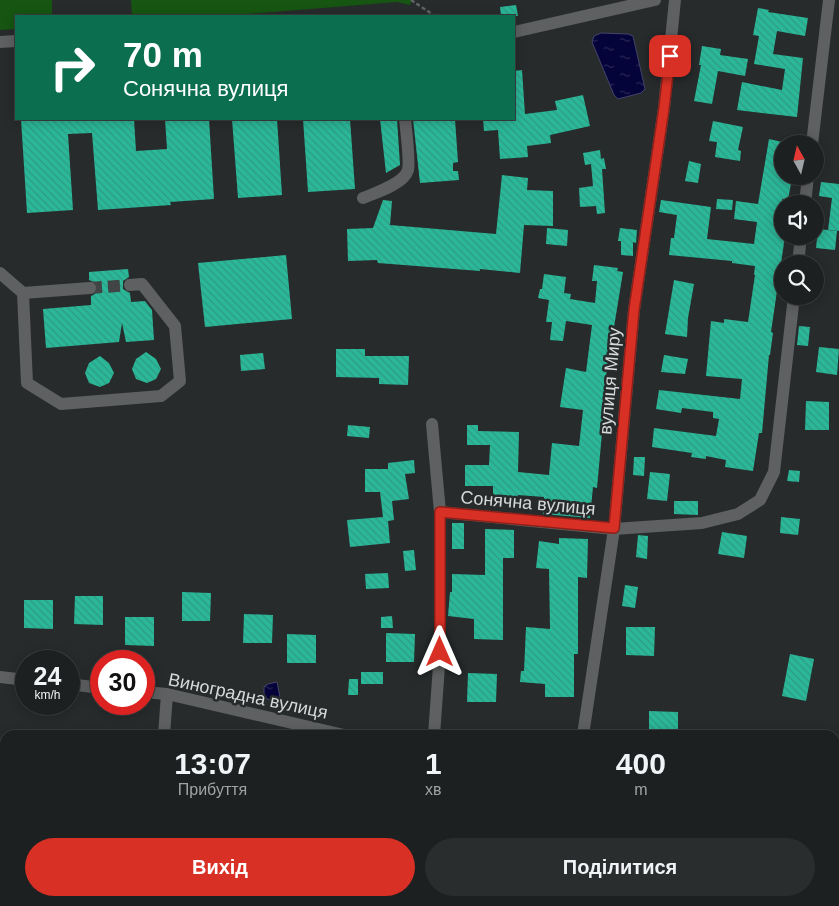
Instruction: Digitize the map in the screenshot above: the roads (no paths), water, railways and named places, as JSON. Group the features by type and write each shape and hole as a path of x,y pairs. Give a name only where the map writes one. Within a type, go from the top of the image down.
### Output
{"street":[{"path":"515,32 655,0"},
{"name":"вулиця Миру","path":"584,730 614,528 634,310 664,108 675,0"},
{"path":"813,135 829,0"},
{"path":"0,42 15,41"},
{"path":"363,198 402,180 408,170 405,120"},
{"path":"0,273 23,293 90,288"},
{"path":"23,293 27,383 61,404 161,396 180,381 175,326 142,284 130,285"},
{"name":"Сонячна вулиця","path":"440,512 614,528 702,523 738,514 760,500 774,472 793,305"},
{"name":"Сонячна вулиця","path":"432,424 440,512 440,652 434,730"},
{"path":"0,677 15,679"},
{"name":"Виноградна вулиця","path":"155,693 167,694 322,730"},
{"path":"164,730 167,694"}],"water":[{"path":"601,33 628,34 633,36 645,89 641,93 618,99 614,95 592,42 594,36"},
{"path":"277,682 280,697 276,701 267,699 264,694 264,687"}],"tunnel":[{"path":"90,288 130,285"}]}
